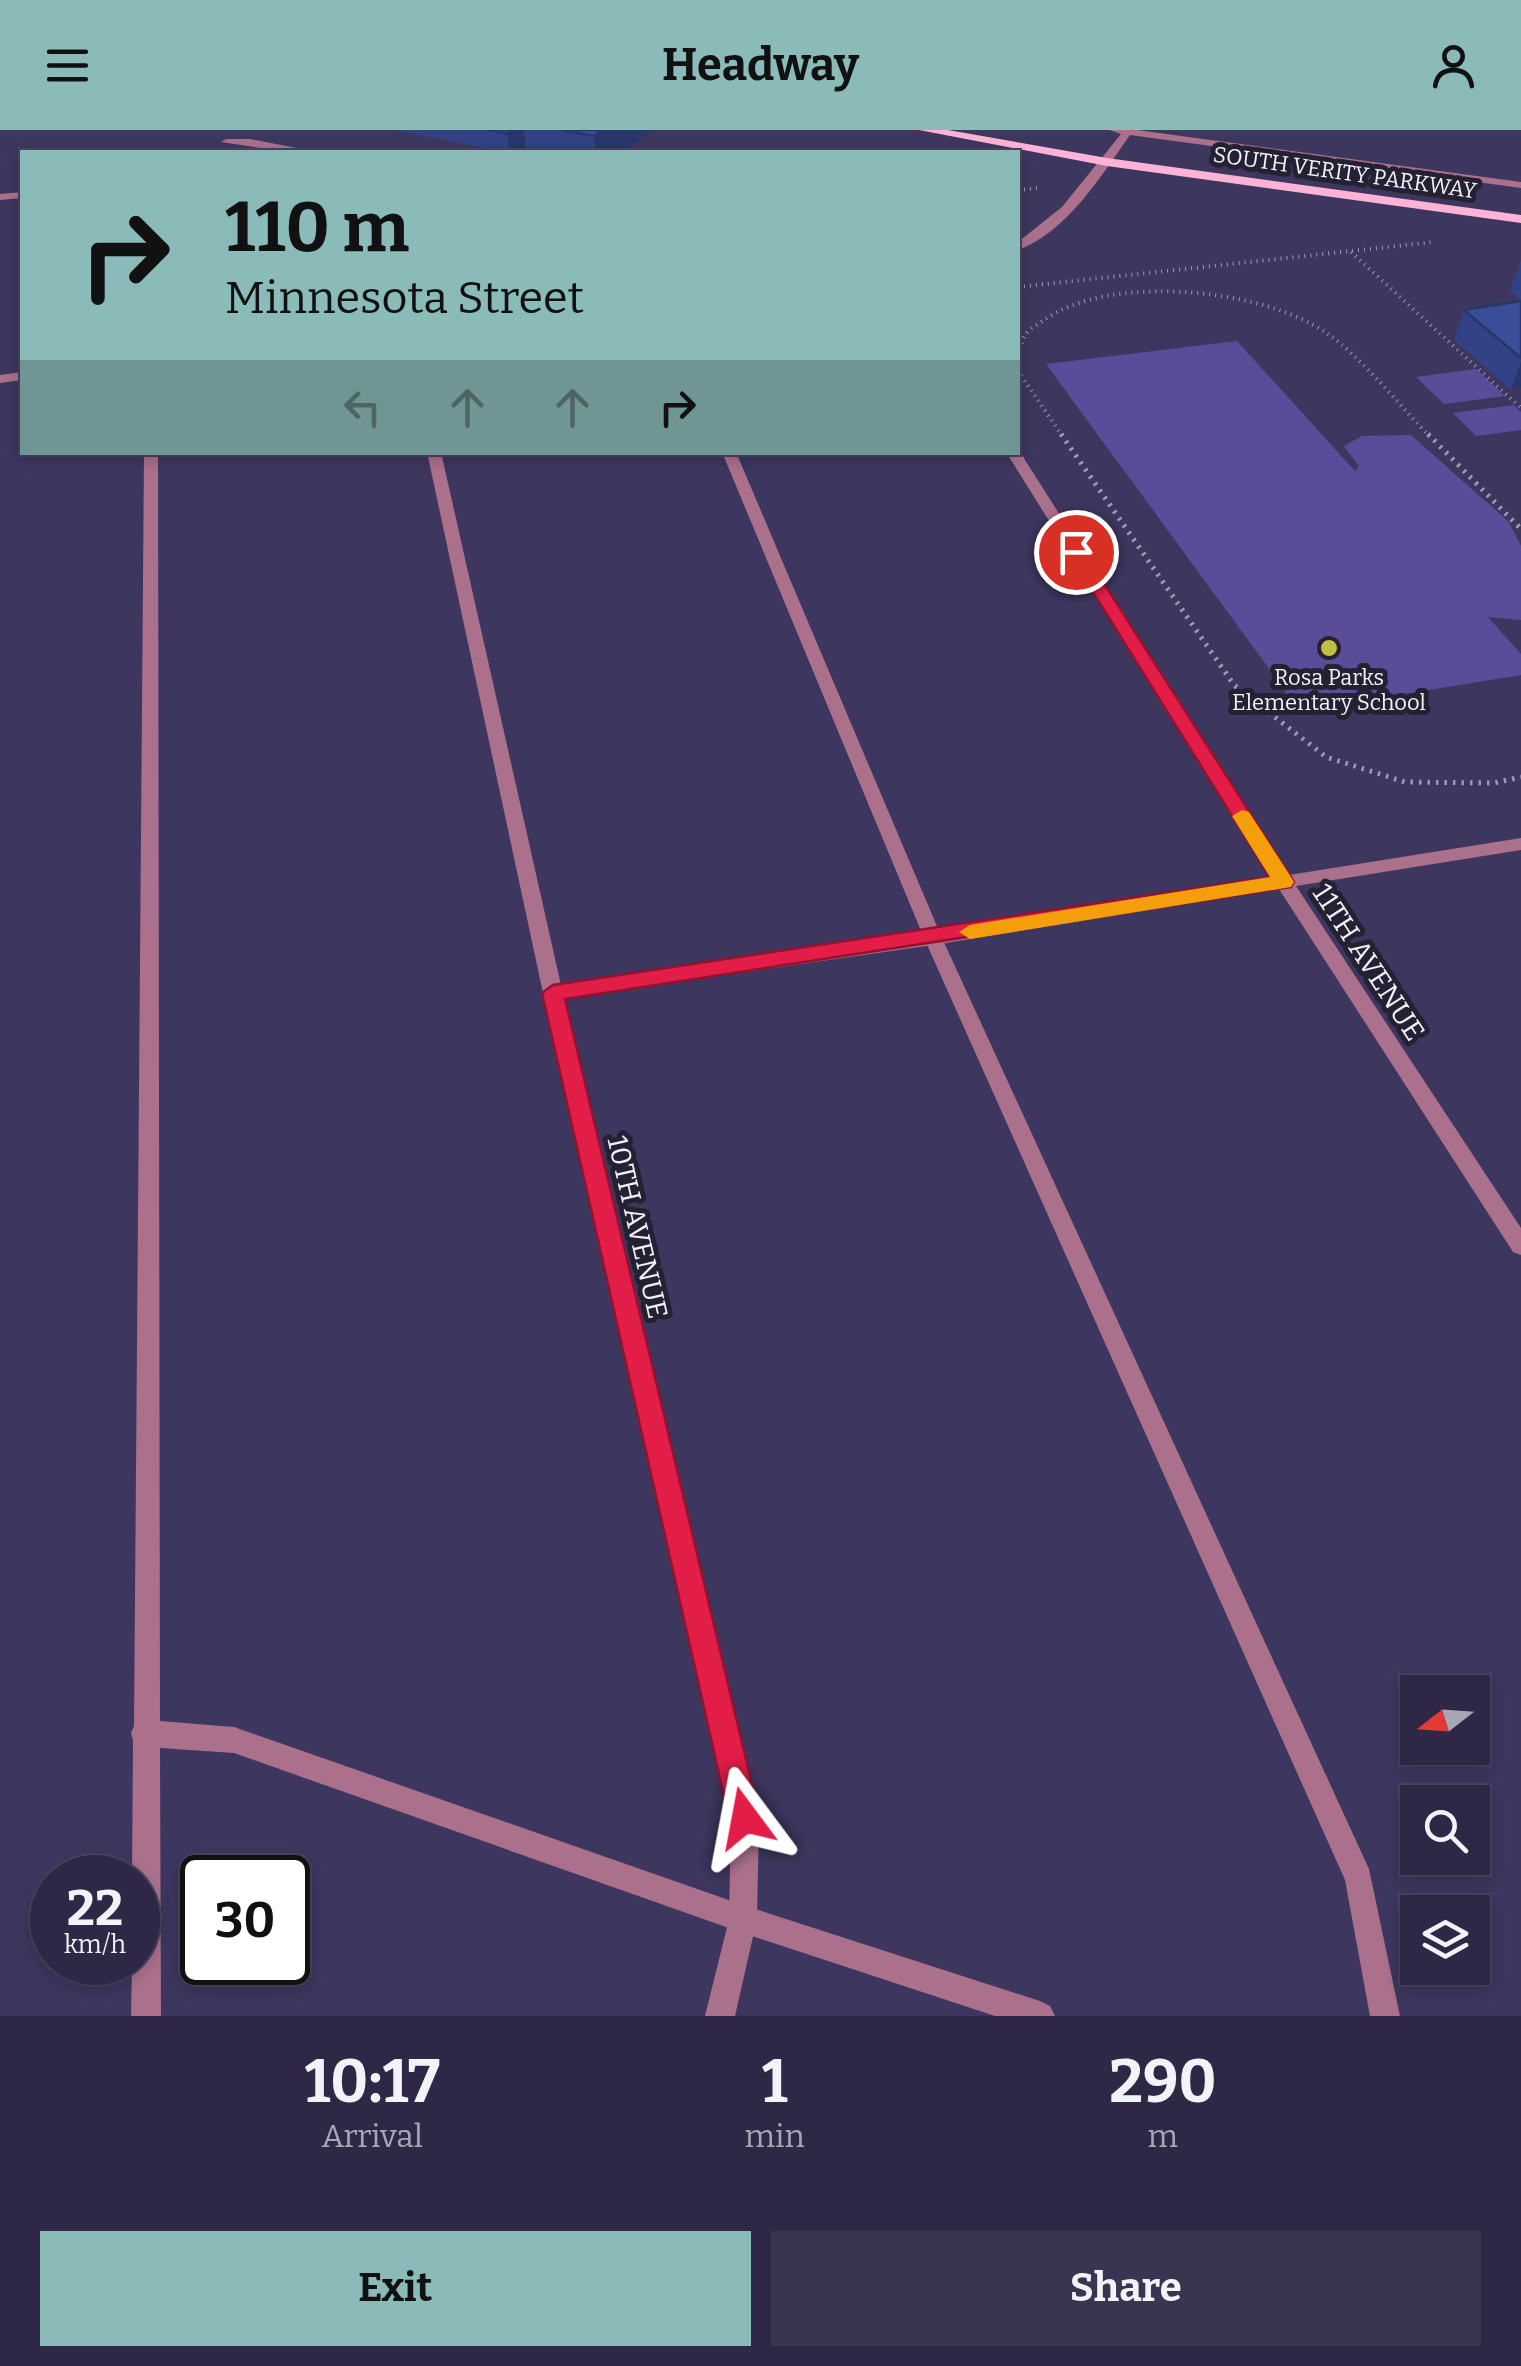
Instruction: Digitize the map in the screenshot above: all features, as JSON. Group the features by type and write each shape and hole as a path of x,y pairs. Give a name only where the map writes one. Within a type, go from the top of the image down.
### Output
{"main road":[{"name":"SOUTH VERITY PARKWAY","path":"926,130 1108,162 1521,219"}],"street":[{"path":"218,130 227,147 272,150"},
{"path":"1020,246 1048,228 1108,162 1123,131 1521,186"},
{"path":"146,2016 151,455"},
{"name":"10TH AVENUE","path":"435,455 553,993 745,1818 743,1919 720,2016"},
{"path":"730,455 932,938 1359,1879 1385,2016"},
{"name":"11TH AVENUE","path":"1015,455 1284,882 1521,1246"},
{"path":"553,993 932,938 1521,844"},
{"path":"144,1733 234,1740 743,1919 1040,2016"}],"path":[{"path":"1020,287 1442,241"},
{"path":"1350,252 1521,408"},
{"path":"1020,350 1026,333 1062,308 1105,296 1163,291 1223,296 1282,310 1329,334 1521,528"},
{"path":"1020,374 1234,684 1326,757 1405,782 1494,783 1521,777"}],"shaded area":[{"path":"1237,341 1355,471 1359,466 1344,446 1362,436 1411,435 1509,522 1521,546 1521,620 1488,617 1521,654 1521,675 1300,711 1046,364"},
{"path":"1476,369 1505,396 1444,404 1416,377"},
{"path":"1514,405 1521,412 1521,430 1476,436 1453,413"}],"building":[{"path":"563,130 602,130 594,136"},
{"path":"1521,301 1521,358 1464,310"}],"slow traffic":[{"path":"970,932 1284,882 1242,816"}],"place":[{"name":"Rosa Parks Elementary School","path":"1329,648"}],"route":[{"path":"745,1818 553,993 1284,882 1076,552"}]}
